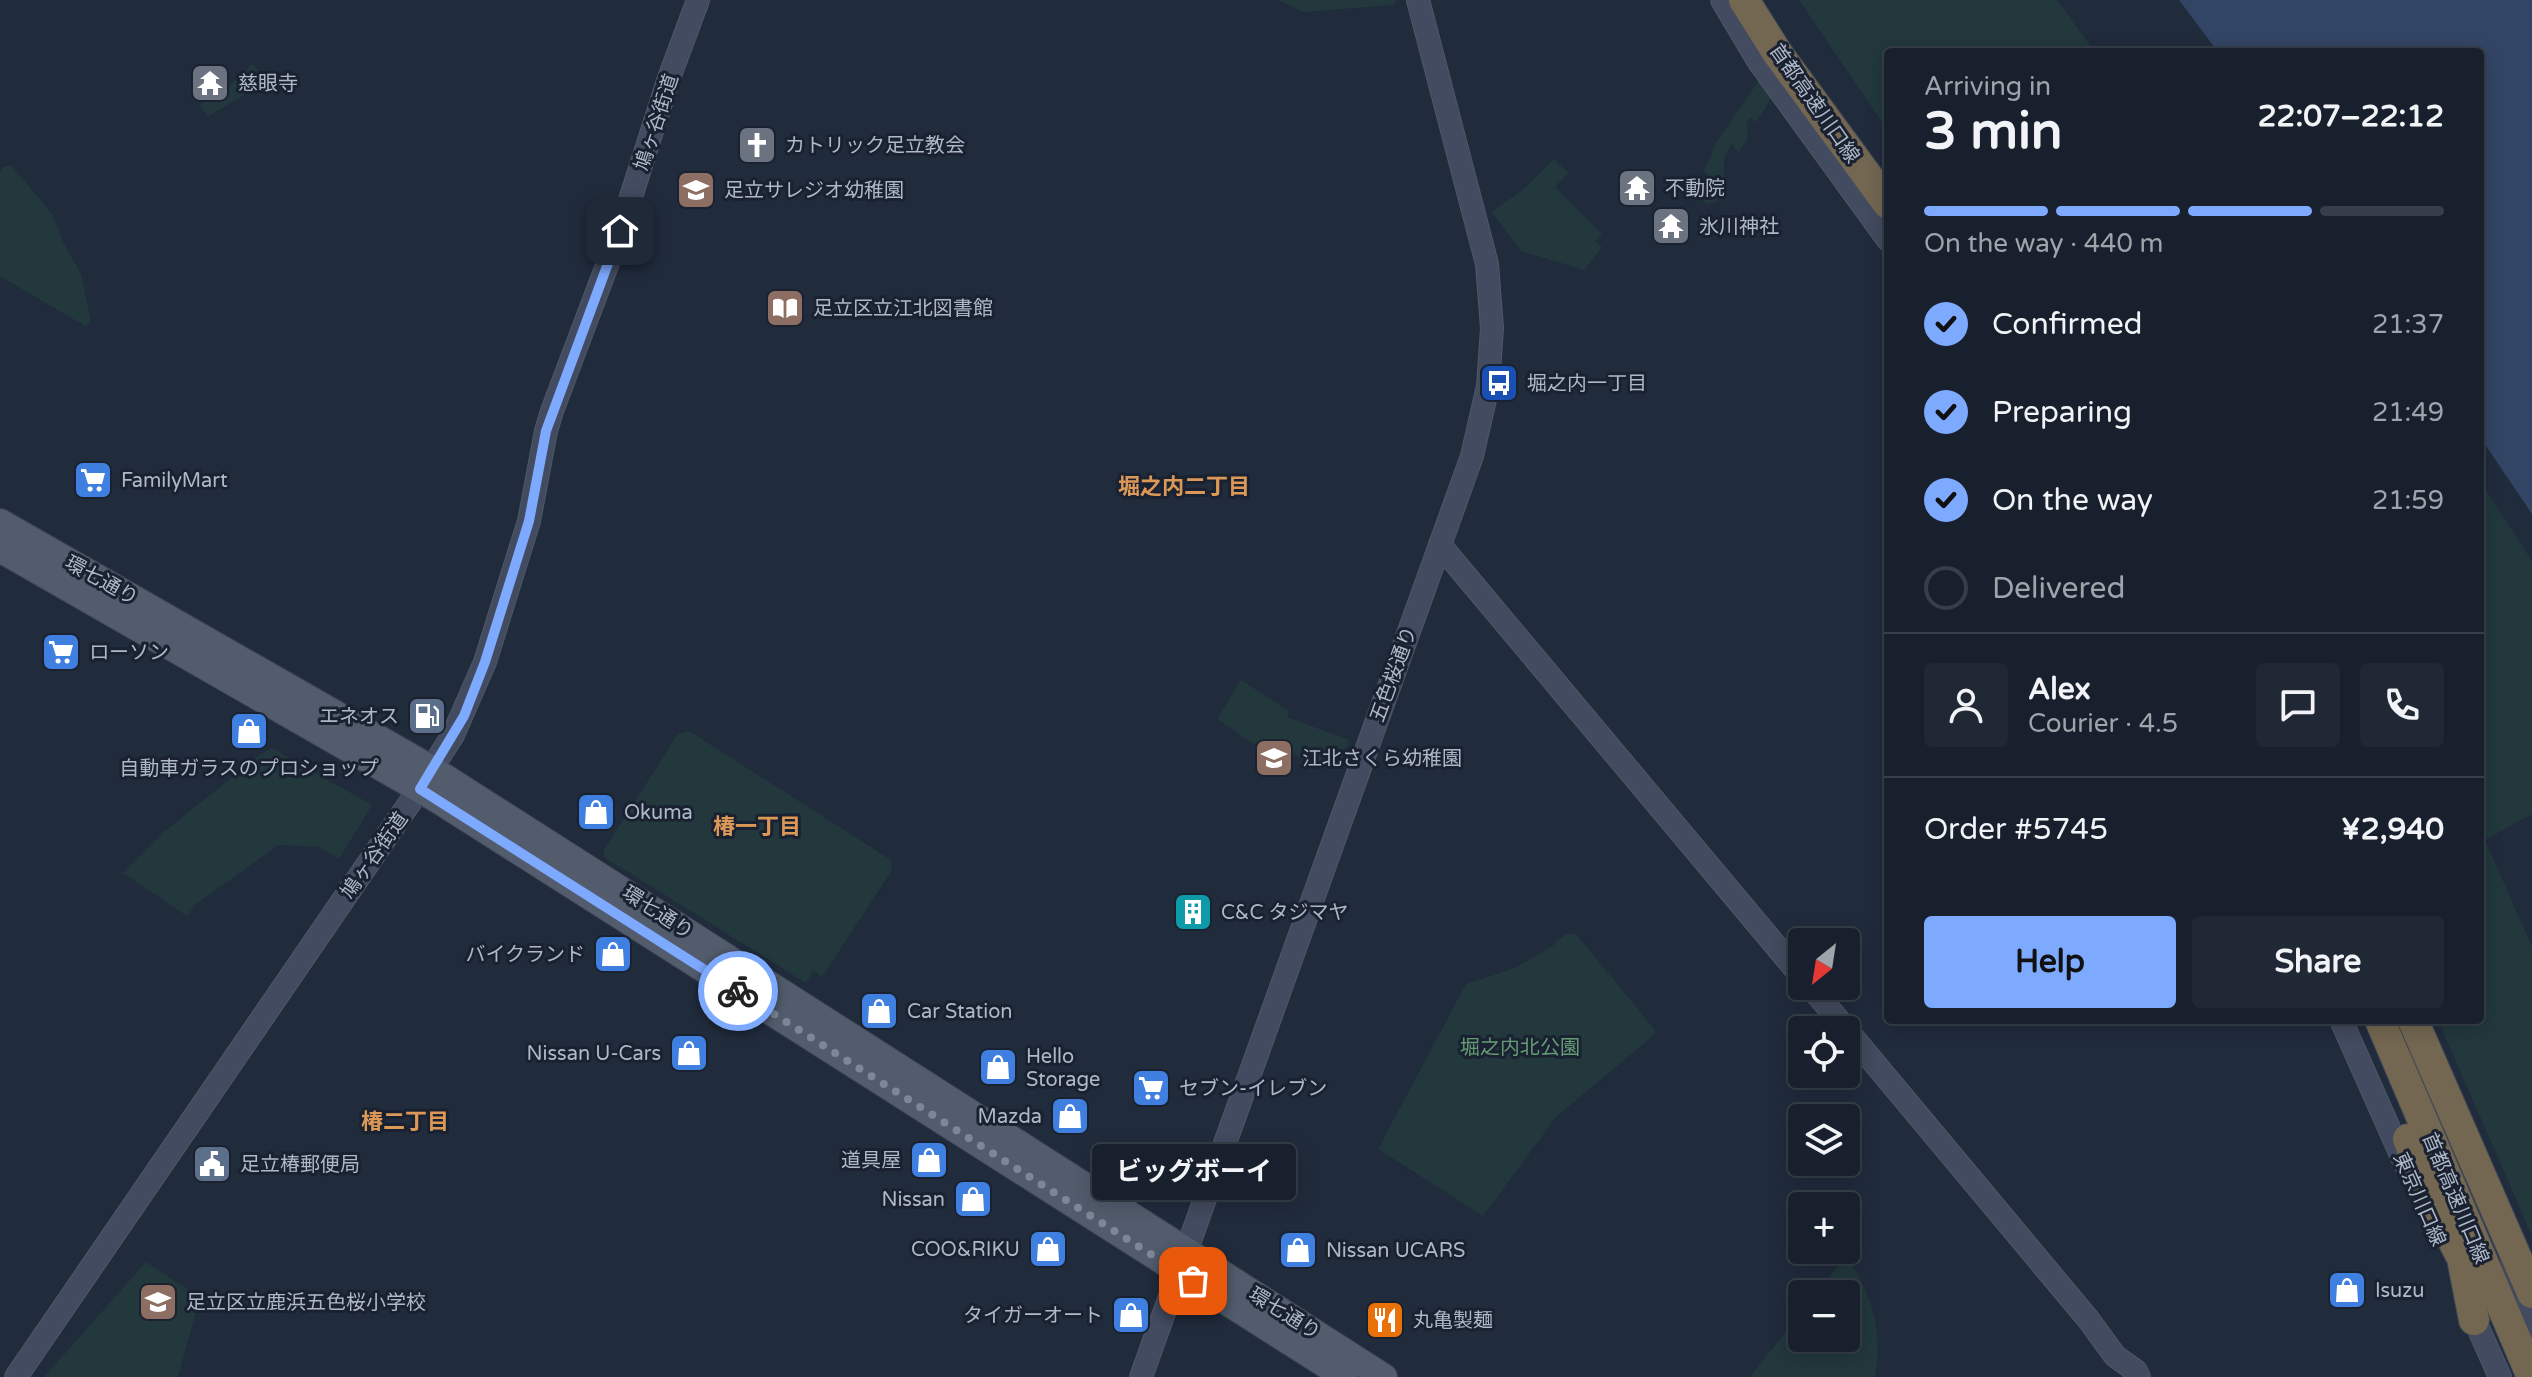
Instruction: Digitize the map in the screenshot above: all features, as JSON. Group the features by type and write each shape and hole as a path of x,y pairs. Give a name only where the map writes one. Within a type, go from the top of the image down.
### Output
{"highway":[{"name":"首都高速川口線","path":"1744,0 1778,54 1884,199"},
{"name":"首都高速川口線","path":"1767,0 1797,48 1884,168"},
{"path":"2362,1024 2437,1210 2462,1258 2474,1320"},
{"name":"首都高速川口線","path":"2382,1024 2532,1377"},
{"name":"首都高速川口線","path":"2412,1024 2532,1293"},
{"path":"2412,1024 2532,1313"}],"main road":[{"name":"鳩ヶ谷街道","path":"16,1377 426,779 464,716 485,662 529,521 549,421 620,231 669,78 698,0"},
{"name":"五色桜通り","path":"1141,1377 1479,432 1488,386 1492,328 1487,264 1418,0"},
{"path":"1722,0 1759,62 1884,234"},
{"path":"1757,0 1793,62 1884,182"},
{"name":"環七通り","path":"0,522 426,779"},
{"path":"1440,545 1788,960"},
{"name":"環七通り","path":"0,549 587,865 1182,1262 1345,1377"},
{"path":"1822,1000 2088,1319 2115,1367 2136,1371 2139,1377"},
{"name":"東京川口線","path":"2343,1024 2500,1377"},
{"path":"2401,1024 2532,1331"},
{"path":"2412,1024 2446,1083 2532,1263"},
{"name":"環七通り","path":"1182,1262 1282,1310 1384,1377"}],"green space":[{"path":"1278,0 1397,0 1393,5 1303,12"},
{"path":"1799,0 2057,0 2092,48 1884,48 1884,125"},
{"path":"252,64 267,80 208,117 200,105 207,98 212,102"},
{"path":"1758,82 1769,92 1769,101 1754,122 1751,117 1747,122 1748,138 1739,152 1733,143 1729,149 1721,190 1715,203 1707,204 1703,200 1712,184 1704,169 1713,147"},
{"path":"1554,159 1568,173 1555,187 1602,234 1595,241 1602,247 1584,270 1521,251 1492,212 1525,188"},
{"path":"11,165 53,215 62,240 81,274 91,322 85,326 0,276 0,172 3,167"},
{"path":"2484,487 2532,561 2532,814 2485,840 2532,947 2532,1236 2440,1024 2484,1024"},
{"path":"1241,680 1289,711 1287,717 1349,740 1338,770 1271,747 1261,749 1217,719"},
{"path":"689,731 891,860 892,870 822,977 813,971 806,983 604,857 604,850 678,734"},
{"path":"272,748 372,805 339,859 320,847 279,845 196,904 187,916 123,873 165,831"},
{"name":"堀之内北公園","path":"1566,934 1576,934 1655,1030 1654,1035 1556,1117 1483,1216 1378,1149 1466,984 1515,968 1551,947"},
{"path":"146,1262 200,1297 178,1377 44,1377"},
{"path":"1840,1264 1852,1264 1865,1289 1877,1331 1875,1377 1750,1377 1788,1329 1788,1352 1860,1352 1860,1280 1827,1280"}],"water":[{"path":"2179,0 2532,0 2532,514 2484,443 2484,48 2215,48"}],"way so far":[{"path":"738,991 1193,1281"}],"place":[{"name":"慈眼寺","path":"210,83"},
{"name":"カトリック足立教会","path":"757,145"},
{"name":"不動院","path":"1637,188"},
{"name":"足立サレジオ幼稚園","path":"696,190"},
{"name":"氷川神社","path":"1671,226"},
{"name":"足立区立江北図書館","path":"785,308"},
{"name":"堀之内一丁目","path":"1499,383"},
{"name":"FamilyMart","path":"93,480"},
{"name":"ローソン","path":"61,652"},
{"name":"エネオス","path":"427,716"},
{"name":"自動車ガラスのプロショップ","path":"249,731"},
{"name":"江北さくら幼稚園","path":"1274,758"},
{"name":"Okuma","path":"596,812"},
{"name":"C&C タジマヤ","path":"1193,912"},
{"name":"バイクランド","path":"613,954"},
{"name":"Car Station","path":"879,1011"},
{"name":"Nissan U-Cars","path":"689,1053"},
{"name":"Hello Storage","path":"998,1067"},
{"name":"セブン-イレブン","path":"1151,1088"},
{"name":"Mazda","path":"1070,1116"},
{"name":"道具屋","path":"929,1160"},
{"name":"足立椿郵便局","path":"212,1164"},
{"name":"Nissan","path":"973,1199"},
{"name":"COO&RIKU","path":"1048,1249"},
{"name":"Nissan UCARS","path":"1298,1250"},
{"name":"ビッグボーイ","path":"1193,1281"},
{"name":"Isuzu","path":"2347,1290"},
{"name":"足立区立鹿浜五色桜小学校","path":"158,1302"},
{"name":"タイガーオート","path":"1131,1315"},
{"name":"丸亀製麺","path":"1385,1320"}],"district":[{"name":"堀之内二丁目","path":"1184,486"},
{"name":"椿一丁目","path":"757,826"},
{"name":"椿二丁目","path":"405,1121"}],"route":[{"path":"620,231 552,411 542,446 529,521 485,662 464,716 420,789 738,991"}]}
